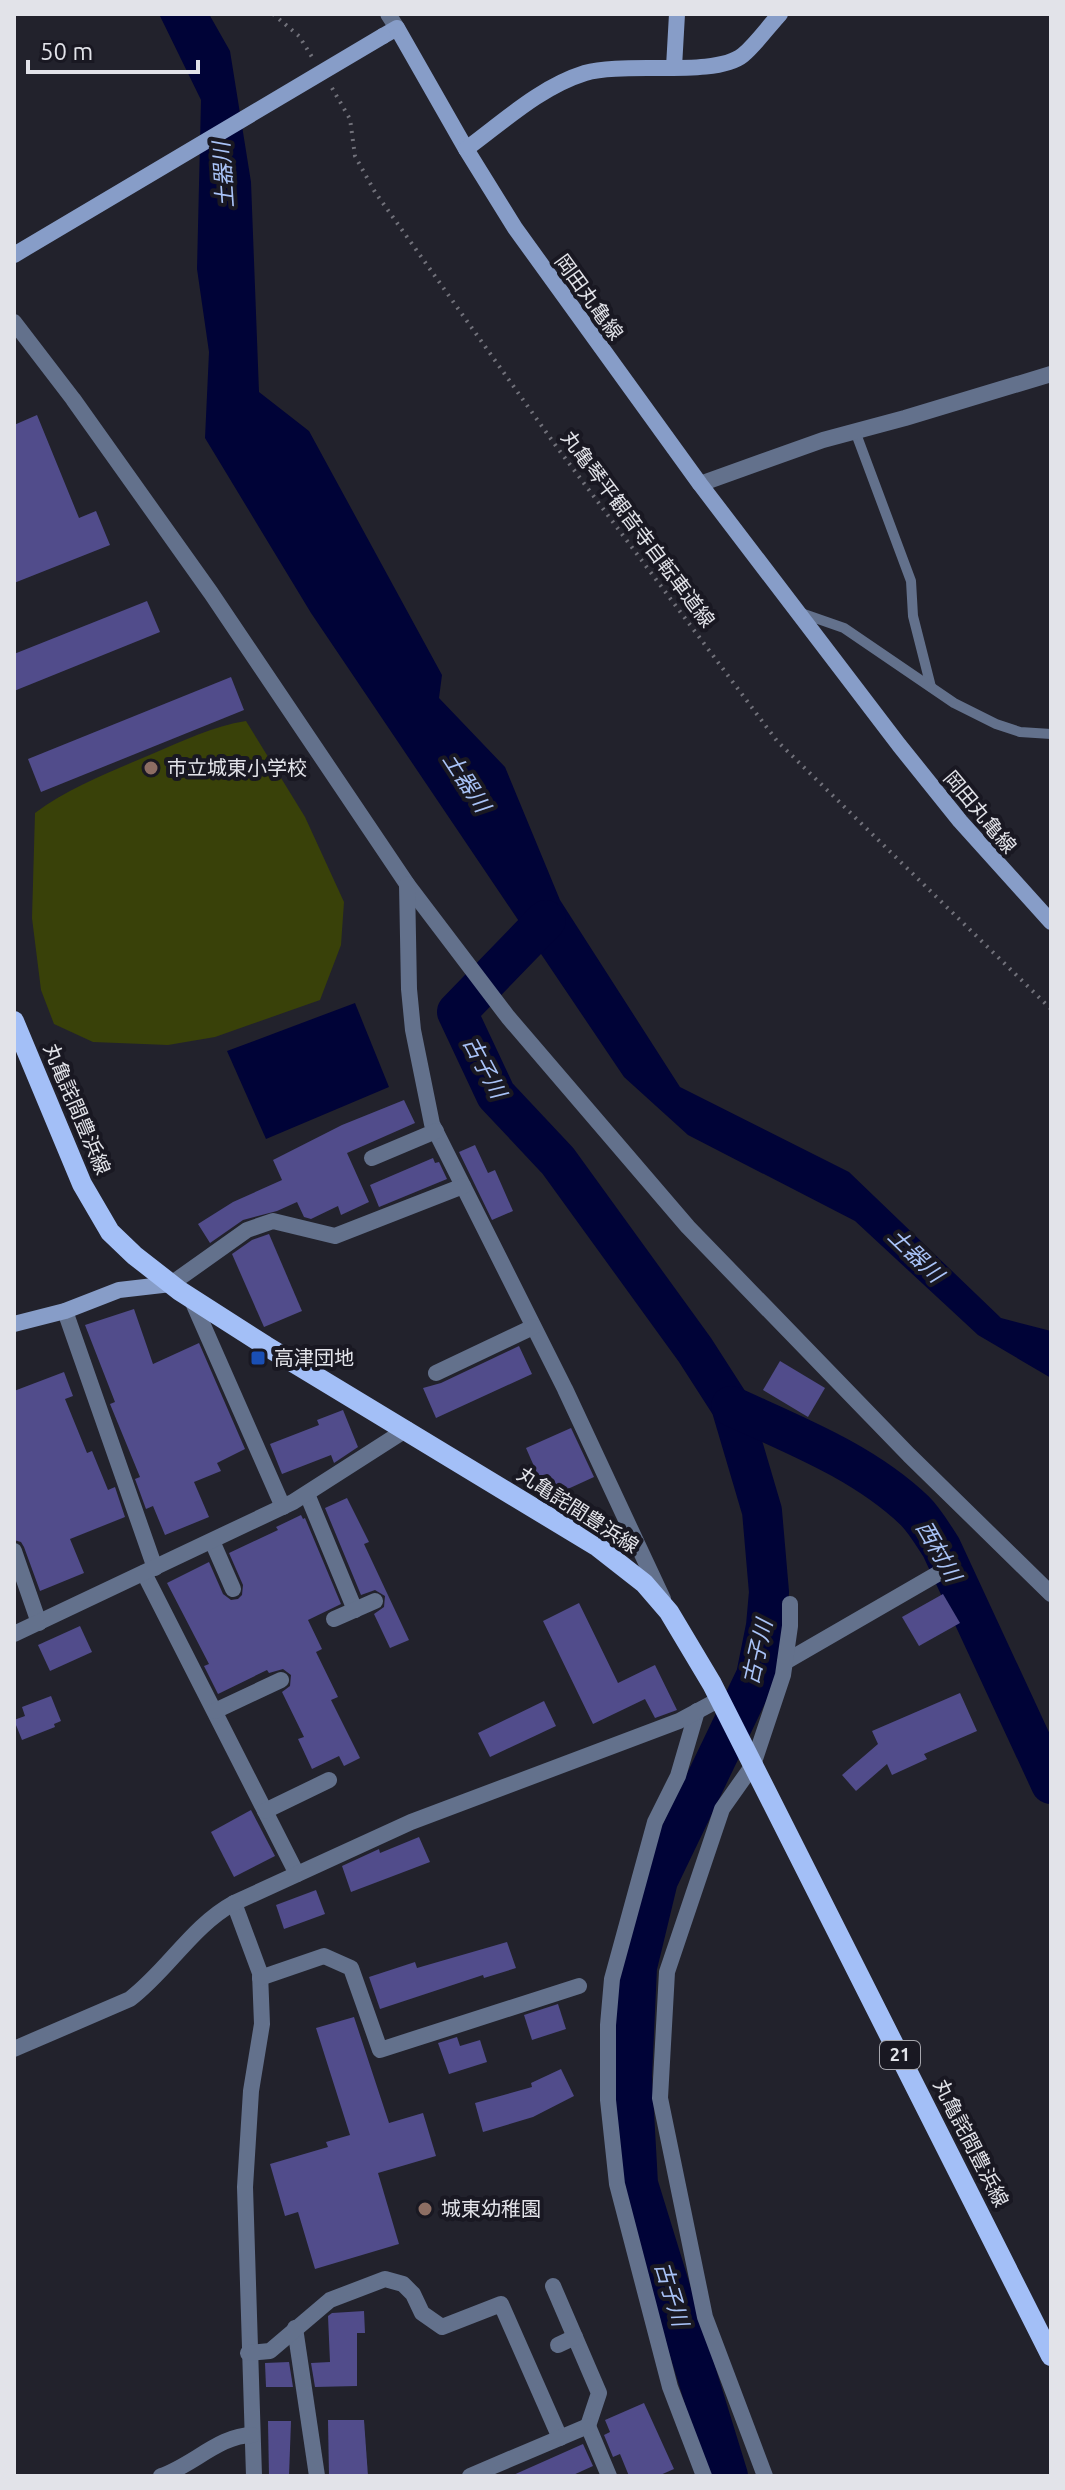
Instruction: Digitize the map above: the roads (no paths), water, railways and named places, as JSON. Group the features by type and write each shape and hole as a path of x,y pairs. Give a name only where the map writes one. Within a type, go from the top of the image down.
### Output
{"main road":[{"path":"674,67 677,14"},
{"path":"466,149 555,84 588,72 622,67 715,65 741,57 780,14"},
{"name":"岡田丸亀線","path":"14,255 389,26 515,228 700,484 960,821 1051,922"},
{"name":"丸亀詫間豊浜線","path":"14,1021 82,1184 110,1232 134,1255 191,1298 598,1547 644,1583 669,1612 720,1699 1051,2356"},
{"path":"14,1324 65,1311 119,1290 171,1284"}],"street":[{"path":"14,322 73,399 211,593 407,884 508,1017 688,1227 909,1455 1051,1594"},
{"path":"700,484 823,440 1051,374"},
{"path":"407,884 413,1030 432,1124 669,1612"},
{"path":"372,1158 436,1131"},
{"path":"171,1284 247,1230 273,1221 335,1236 463,1186"},
{"path":"191,1298 283,1507"},
{"path":"65,1311 150,1570 215,1711 297,1874"},
{"path":"436,1373 533,1327"},
{"path":"14,1634 283,1507 407,1429"},
{"path":"307,1494 355,1610"},
{"path":"212,1541 233,1589"},
{"path":"14,1551 39,1623"},
{"path":"785,1662 939,1573"},
{"path":"334,1619 375,1601"},
{"path":"765,2476 705,2317 660,2098 667,1972 722,1809 751,1760 783,1675 790,1604"},
{"path":"215,1711 281,1680"},
{"path":"14,2049 130,1999 145,1988 216,1913 234,1903 411,1822 679,1721 720,1699"},
{"path":"697,1711 678,1776 655,1822 612,1979 608,2025 608,2100 617,2184 670,2387 704,2476"},
{"path":"265,1811 329,1780"},
{"path":"234,1903 260,1978 262,2024 251,2091 245,2187 254,2476"},
{"path":"260,1978 324,1956 351,1968 380,2050 579,1986"},
{"path":"248,2353 270,2351 330,2300 385,2279 403,2284 413,2294 422,2313 442,2327 501,2304 560,2438"},
{"path":"553,2286 599,2393 588,2426 609,2476"},
{"path":"295,2328 317,2476"},
{"path":"558,2345 575,2337"},
{"path":"470,2476 588,2426"},
{"path":"161,2476 176,2471 238,2435 252,2435"}],"lane":[{"path":"855,431 911,581 913,616 931,687"},
{"path":"798,612 844,628 954,703 996,724 1020,732 1051,734"}],"water":[{"name":"土器川","path":"159,14 209,14 230,51 251,182 259,392 309,431 442,675 439,698 505,767 560,900 680,1087 849,1172 1001,1318 1051,1331 1051,1378 978,1335 855,1221 688,1135 624,1077 311,613 205,438 209,352 197,269 201,100"},
{"path":"355,1003 389,1087 266,1139 227,1051"}],"waterway":[{"name":"古子川","path":"546,920 457,1012 496,1095 558,1161 695,1350 731,1406 762,1511 769,1592 756,1676 658,1880 637,1967 632,2076 638,2184 728,2476"},
{"name":"西村川","path":"731,1406 851,1464 874,1478 919,1515 941,1547 1051,1784"}],"place":[{"name":"市立城東小学校","path":"151,768"},
{"name":"高津団地","path":"258,1358"},
{"name":"城東幼稚園","path":"425,2209"}]}
